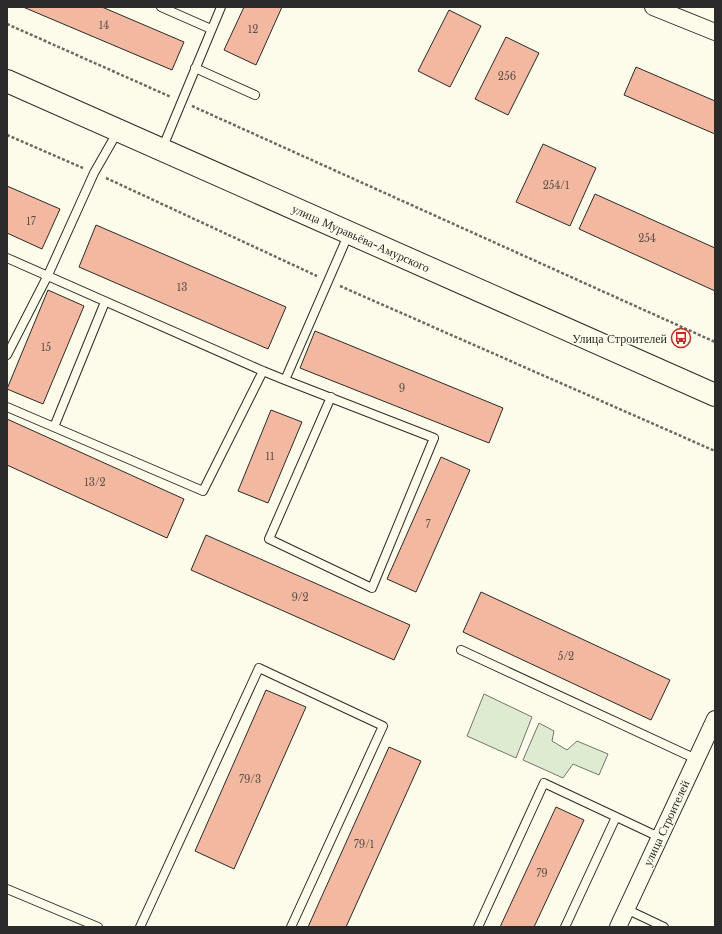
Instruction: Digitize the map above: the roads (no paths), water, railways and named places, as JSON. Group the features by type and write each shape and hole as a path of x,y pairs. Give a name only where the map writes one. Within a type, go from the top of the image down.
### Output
{"street":[{"path":"653,7 715,32"},
{"name":"улица Муравьёва-Амурского","path":"7,81 715,395"},
{"name":"улица Строителей","path":"618,927 715,719"}],"lane":[{"path":"161,7 211,29"},
{"path":"162,150 221,7"},
{"path":"195,68 255,95"},
{"path":"7,355 48,275 94,173 118,131"},
{"path":"285,380 349,232"},
{"path":"7,258 263,371 285,380 330,397 434,438 372,588 269,539 330,397"},
{"path":"54,427 106,302"},
{"path":"7,407 203,491 263,371"},
{"path":"461,650 696,759"},
{"path":"140,927 259,668 383,726 291,927"},
{"path":"478,927 544,783 659,837"},
{"path":"565,927 616,817"},
{"path":"7,889 98,927"},
{"path":"626,909 664,927"}],"place":[{"name":"Улица Строителей","path":"681,338"}]}
